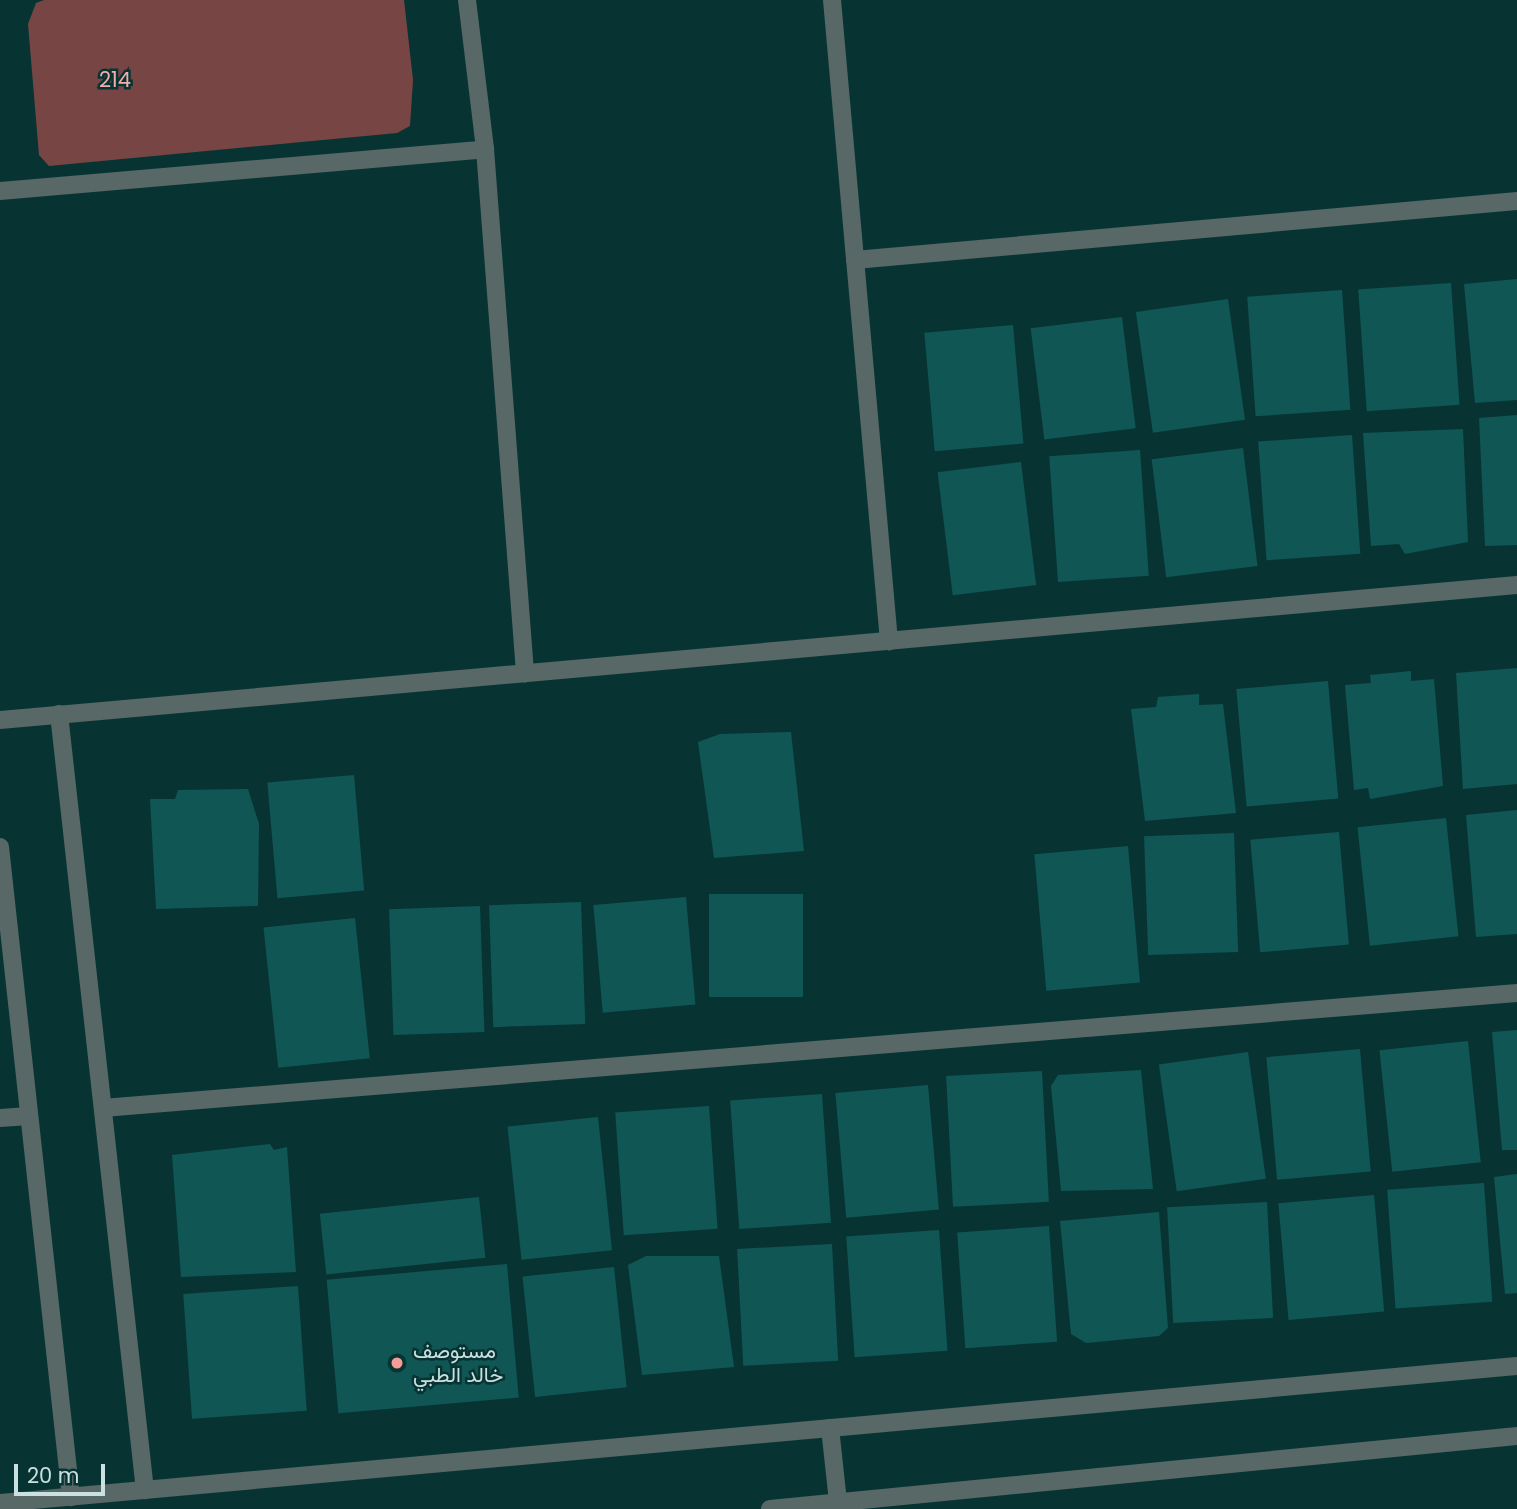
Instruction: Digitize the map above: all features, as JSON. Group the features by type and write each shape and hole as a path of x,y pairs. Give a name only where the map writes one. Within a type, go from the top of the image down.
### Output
{"street":[{"path":"467,0 485,149 525,673"},
{"path":"832,0 889,641"},
{"path":"0,191 485,149"},
{"path":"855,260 1517,201"},
{"path":"0,720 1517,586"},
{"path":"60,715 145,1490"},
{"path":"0,847 71,1497"},
{"path":"103,1108 1517,993"},
{"path":"0,1118 29,1116"},
{"path":"0,1503 1517,1366"},
{"path":"830,1428 838,1502"},
{"path":"771,1509 1517,1436"}],"green space":[{"name":"214","path":"44,0 404,0 413,80 410,126 397,133 49,166 39,155 28,24 36,3"}],"building":[{"path":"1517,279 1517,400 1475,403 1464,284"},
{"path":"1451,283 1460,405 1367,411 1358,289"},
{"path":"1342,290 1350,410 1256,416 1247,297"},
{"path":"1228,299 1245,420 1153,433 1136,312"},
{"path":"1122,317 1136,428 1044,439 1031,328"},
{"path":"1013,325 1023,444 935,451 924,333"},
{"path":"1517,415 1517,545 1485,546 1479,418"},
{"path":"1463,429 1468,542 1405,554 1399,544 1371,546 1363,433"},
{"path":"1352,435 1360,554 1267,560 1258,442"},
{"path":"1243,448 1258,566 1166,577 1152,459"},
{"path":"1140,450 1149,576 1058,582 1049,456"},
{"path":"1021,462 1036,585 953,595 938,472"},
{"path":"1517,668 1517,784 1463,789 1456,673"},
{"path":"1411,671 1411,681 1434,679 1443,786 1370,799 1368,788 1354,790 1345,685 1371,683 1370,675"},
{"path":"1328,681 1338,799 1247,807 1236,689"},
{"path":"1199,694 1199,705 1223,704 1236,813 1145,821 1131,709 1156,707 1158,697"},
{"path":"791,732 804,851 714,858 698,742 720,734"},
{"path":"354,775 364,891 277,898 267,783"},
{"path":"248,789 259,824 258,906 156,909 150,799 175,799 178,790"},
{"path":"1517,810 1517,934 1476,937 1466,815"},
{"path":"1446,818 1458,936 1370,946 1357,827"},
{"path":"1339,832 1349,945 1260,952 1250,840"},
{"path":"1234,833 1238,952 1148,955 1144,836"},
{"path":"1128,846 1140,982 1046,991 1034,854"},
{"path":"709,894 803,894 803,997 709,997"},
{"path":"686,897 695,1005 603,1013 593,905"},
{"path":"581,902 585,1024 493,1027 489,905"},
{"path":"480,906 484,1032 393,1035 389,909"},
{"path":"355,918 370,1058 278,1068 264,928"},
{"path":"1517,1030 1517,1150 1502,1150 1492,1032"},
{"path":"1468,1041 1481,1162 1392,1172 1379,1050"},
{"path":"1360,1049 1371,1172 1277,1180 1266,1057"},
{"path":"1248,1052 1266,1179 1177,1191 1159,1065"},
{"path":"1141,1070 1153,1189 1061,1191 1051,1086 1058,1075"},
{"path":"1042,1071 1049,1202 953,1207 946,1076"},
{"path":"928,1085 939,1210 846,1218 835,1093"},
{"path":"822,1094 831,1223 739,1229 730,1100"},
{"path":"709,1106 718,1229 624,1235 615,1113"},
{"path":"598,1117 612,1250 522,1260 507,1127"},
{"path":"270,1144 274,1150 287,1147 296,1272 181,1277 172,1155"},
{"path":"1517,1174 1517,1293 1505,1294 1494,1177"},
{"path":"1484,1183 1492,1302 1396,1308 1387,1190"},
{"path":"1374,1195 1384,1312 1289,1320 1278,1203"},
{"path":"479,1197 485,1258 326,1274 320,1214"},
{"path":"1267,1202 1273,1318 1173,1323 1167,1207"},
{"path":"1159,1212 1168,1328 1159,1336 1086,1343 1071,1334 1060,1221"},
{"path":"1049,1226 1057,1342 965,1348 957,1232"},
{"path":"939,1230 947,1351 855,1357 846,1236"},
{"path":"832,1244 838,1361 743,1366 737,1249"},
{"path":"646,1256 719,1256 734,1367 642,1375 628,1265"},
{"path":"507,1264 519,1397 338,1413 327,1280"},
{"path":"614,1267 627,1387 535,1397 523,1277"},
{"path":"298,1286 307,1411 192,1419 183,1294"}],"place":[{"name":"مستوصف خالد الطبي","path":"397,1363"}]}
